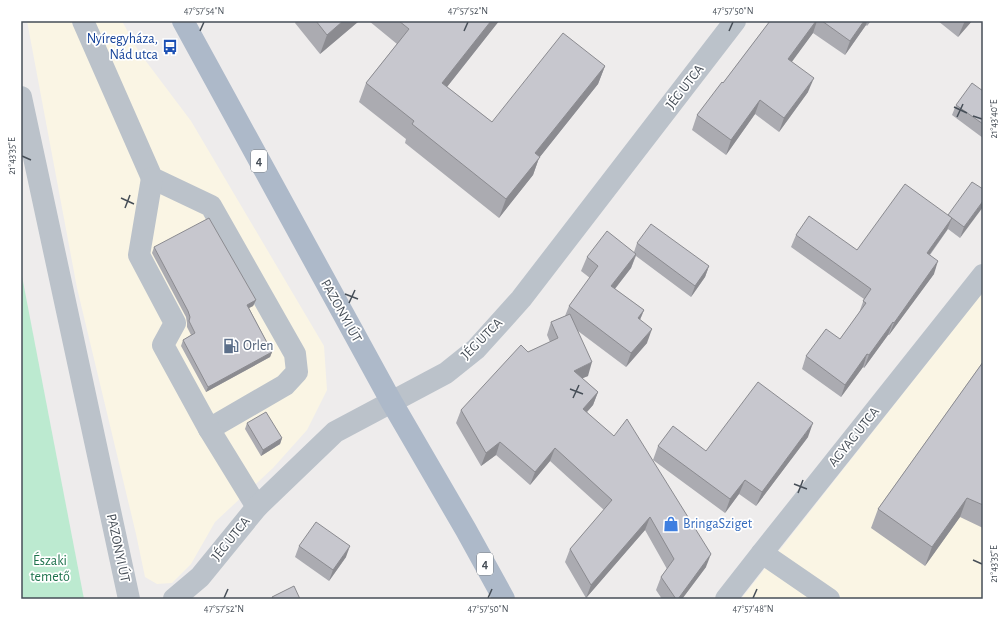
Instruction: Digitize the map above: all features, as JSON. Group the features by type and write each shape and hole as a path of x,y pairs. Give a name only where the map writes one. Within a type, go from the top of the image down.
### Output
{"main road":[{"name":"PAZONYI ÚT","path":"183,21 391,401 504,599"}],"street":[{"path":"83,21 152,178 139,255 175,323 163,345 209,429 257,507"},
{"name":"JÉG UTCA","path":"174,599 200,577 257,507 335,432 446,373 476,349 521,299 735,21"},
{"name":"PAZONYI ÚT","path":"21,97 128,599"},
{"path":"152,178 211,206 295,354 297,372 285,385 209,429"},
{"name":"AGYAG UTCA","path":"726,599 983,275"},
{"path":"762,553 829,599"}],"shaded area":[{"path":"27,21 122,21 139,52 191,121 324,346 327,390 307,430 273,468 215,522 191,564 172,583 157,584 145,577 77,288"},
{"path":"983,292 983,599 741,599"}],"green space":[{"name":"Északi temető","path":"21,271 84,599 21,599"}],"building":[{"path":"316,21 343,21 327,35"},
{"path":"399,21 491,21 442,83 492,122 563,33 605,66 535,153 540,157 506,199 412,124 414,121 366,83 409,29"},
{"path":"770,21 816,21 788,59 814,78 784,118 760,100 731,140 697,115"},
{"path":"822,21 864,21 850,41"},
{"path":"972,83 983,91 983,124 956,105"},
{"path":"972,182 983,189 983,201 964,227 948,215"},
{"path":"905,184 952,218 927,253 938,261 894,323 893,322 869,355 867,354 845,385 806,356 826,329 840,339 866,303 863,301 871,289 796,235 809,216 857,250"},
{"path":"209,218 256,300 247,305 272,352 208,387 183,340 195,333 189,321 190,317 188,311 154,247"},
{"path":"651,224 709,266 695,286 637,243"},
{"path":"607,231 636,254 611,286 644,310 638,318 652,329 631,353 569,306 598,266 587,257"},
{"path":"570,314 592,362 574,371 598,392 583,409 614,436 627,419 711,554 678,599 676,599 661,577 674,559 650,517 591,585 570,549 612,500 555,448 535,472 500,442 486,453 461,410 521,345 528,352 558,338 551,322"},
{"path":"983,362 983,505 967,498 932,547 878,509"},
{"path":"758,382 813,423 762,492 745,480 730,499 658,446 673,426 706,451"},
{"path":"266,412 282,438 263,450 247,423"},
{"path":"316,522 350,546 333,570 299,546"},
{"path":"294,586 300,599 273,599 272,597"}],"place":[{"name":"Nyíregyháza, Nád utca","path":"170,47"},
{"name":"Orlen","path":"231,346"},
{"name":"BringaSziget","path":"671,524"}]}
